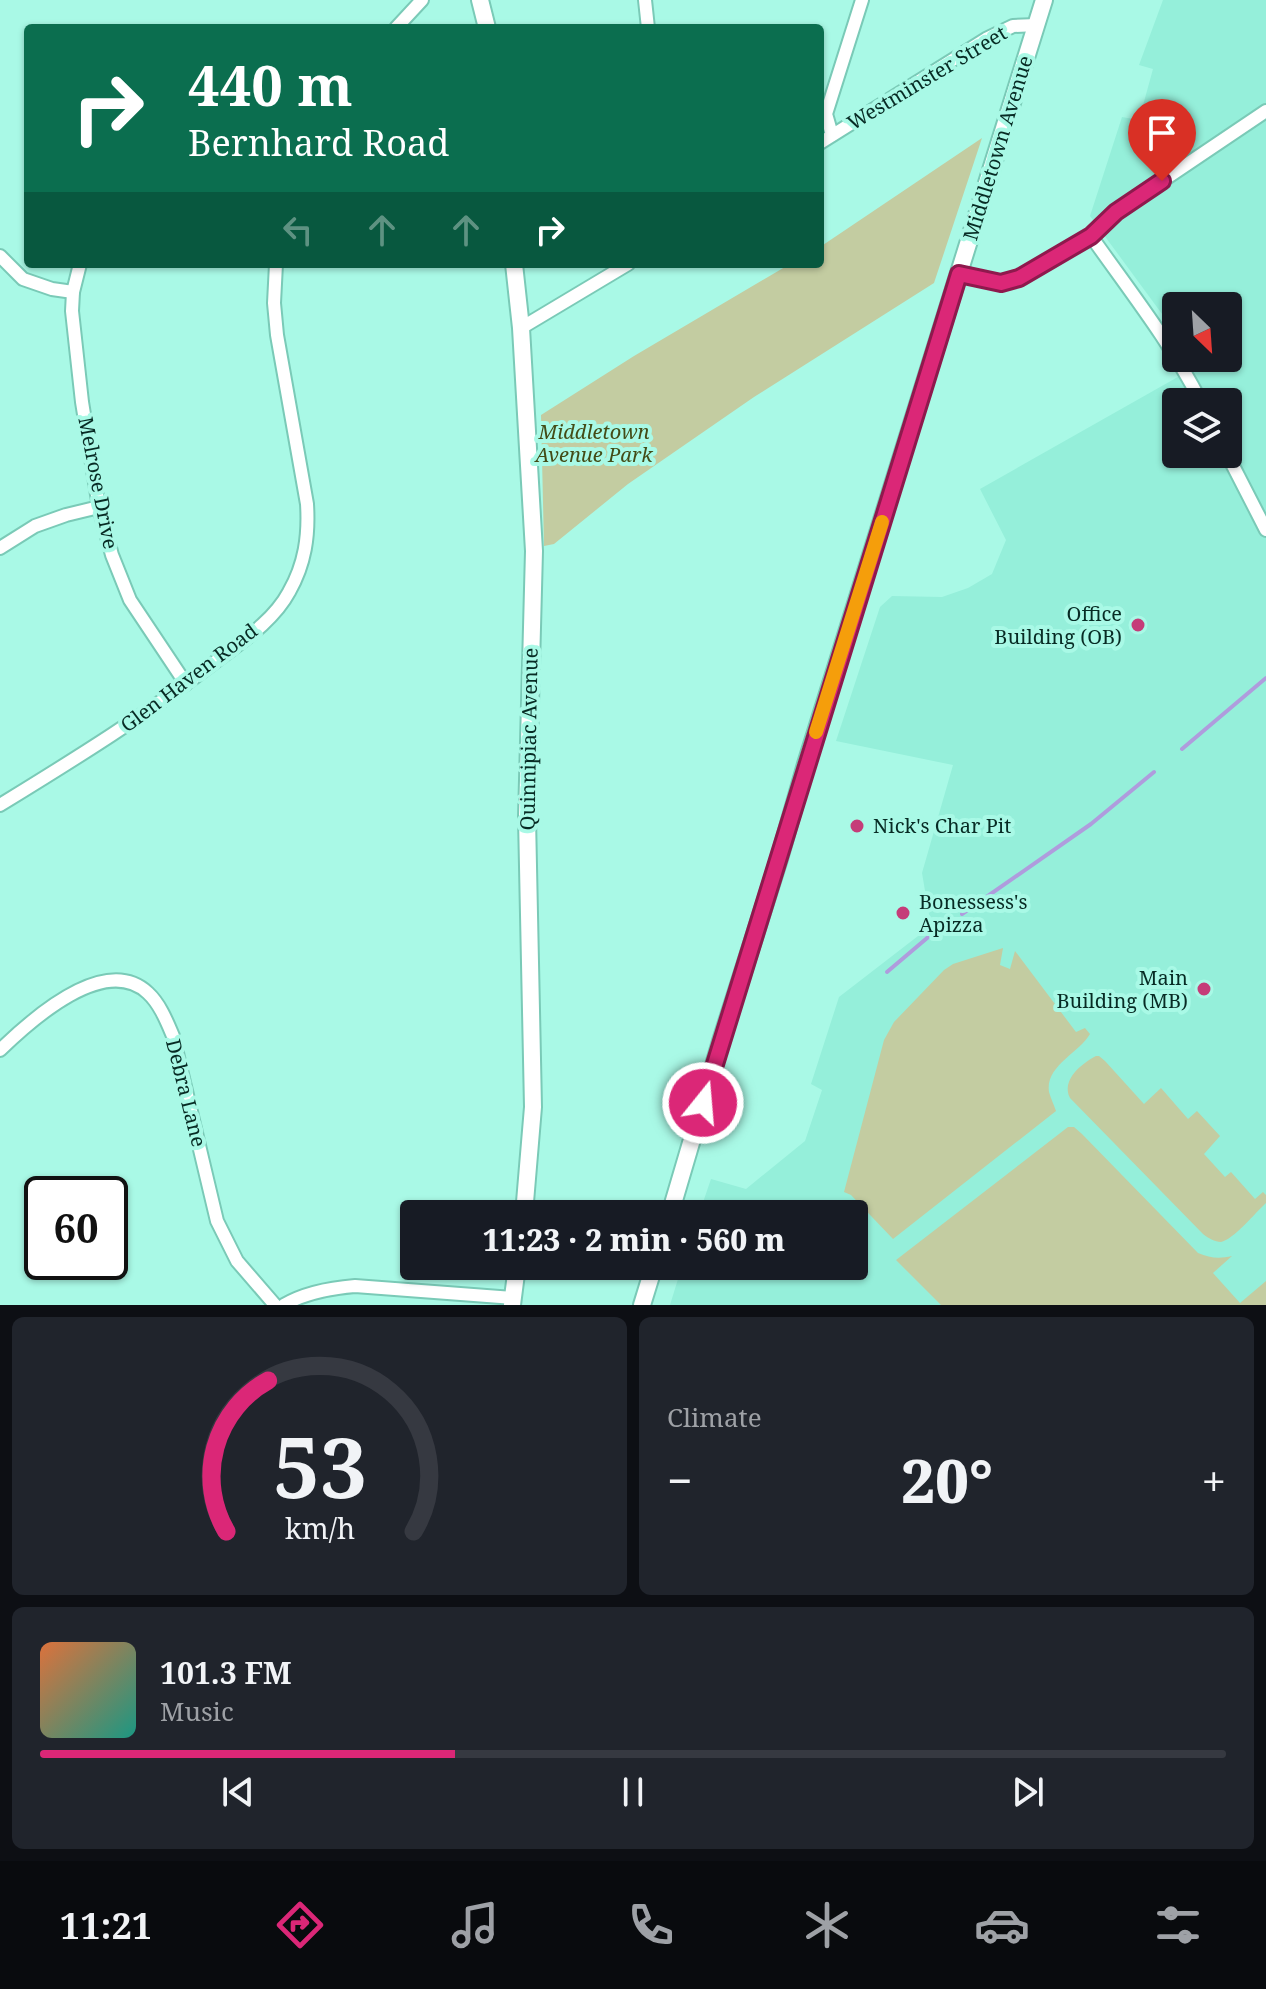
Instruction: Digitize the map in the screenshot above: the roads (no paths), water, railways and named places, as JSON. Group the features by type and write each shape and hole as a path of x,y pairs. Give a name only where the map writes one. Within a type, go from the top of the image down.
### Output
{"main road":[{"path":"480,0 486,24"},
{"name":"Middletown Avenue","path":"674,1200 806,764 1044,0"},
{"name":"Quinnipiac Avenue","path":"514,268 521,328 534,551 527,818 533,1107 525,1200"},
{"path":"512,1301 515,1280"},
{"path":"642,1305 650,1280"}],"street":[{"path":"400,24 422,0"},
{"path":"645,0 648,24"},
{"path":"832,135 826,114 862,0"},
{"name":"Westminster Street","path":"824,140 986,39 1013,26 1037,25"},
{"path":"959,274 1001,283 1019,278 1091,236 1116,212 1266,111"},
{"path":"1091,236 1194,388"},
{"path":"0,256 23,279 73,292"},
{"name":"Melrose Drive","path":"79,268 72,311 82,402 99,507 112,555 130,600 186,684"},
{"name":"Glen Haven Road","path":"0,805 91,750 186,684 253,632 288,595 304,555 308,535 307,504 277,335 274,303 276,268"},
{"path":"521,328 621,268"},
{"path":"1234,468 1266,530"},
{"path":"0,548 35,526 99,507"},
{"name":"Debra Lane","path":"0,1050 42,1014 94,983 116,980 137,985 150,994 173,1036 217,1221 237,1261 275,1305"},
{"path":"284,1305 316,1292 355,1286 512,1301"}],"waterway":[{"path":"1182,749 1266,678"},
{"path":"962,914 1091,824 1154,772"},
{"path":"887,972 933,933"}],"place":[{"name":"Office Building (OB)","path":"1138,625"},
{"name":"Nick's Char Pit","path":"857,826"},
{"name":"Bonessess's Apizza","path":"903,913"},
{"name":"Main Building (MB)","path":"1204,989"}],"park label":[{"name":"Middletown Avenue Park","path":"594,444"}]}
